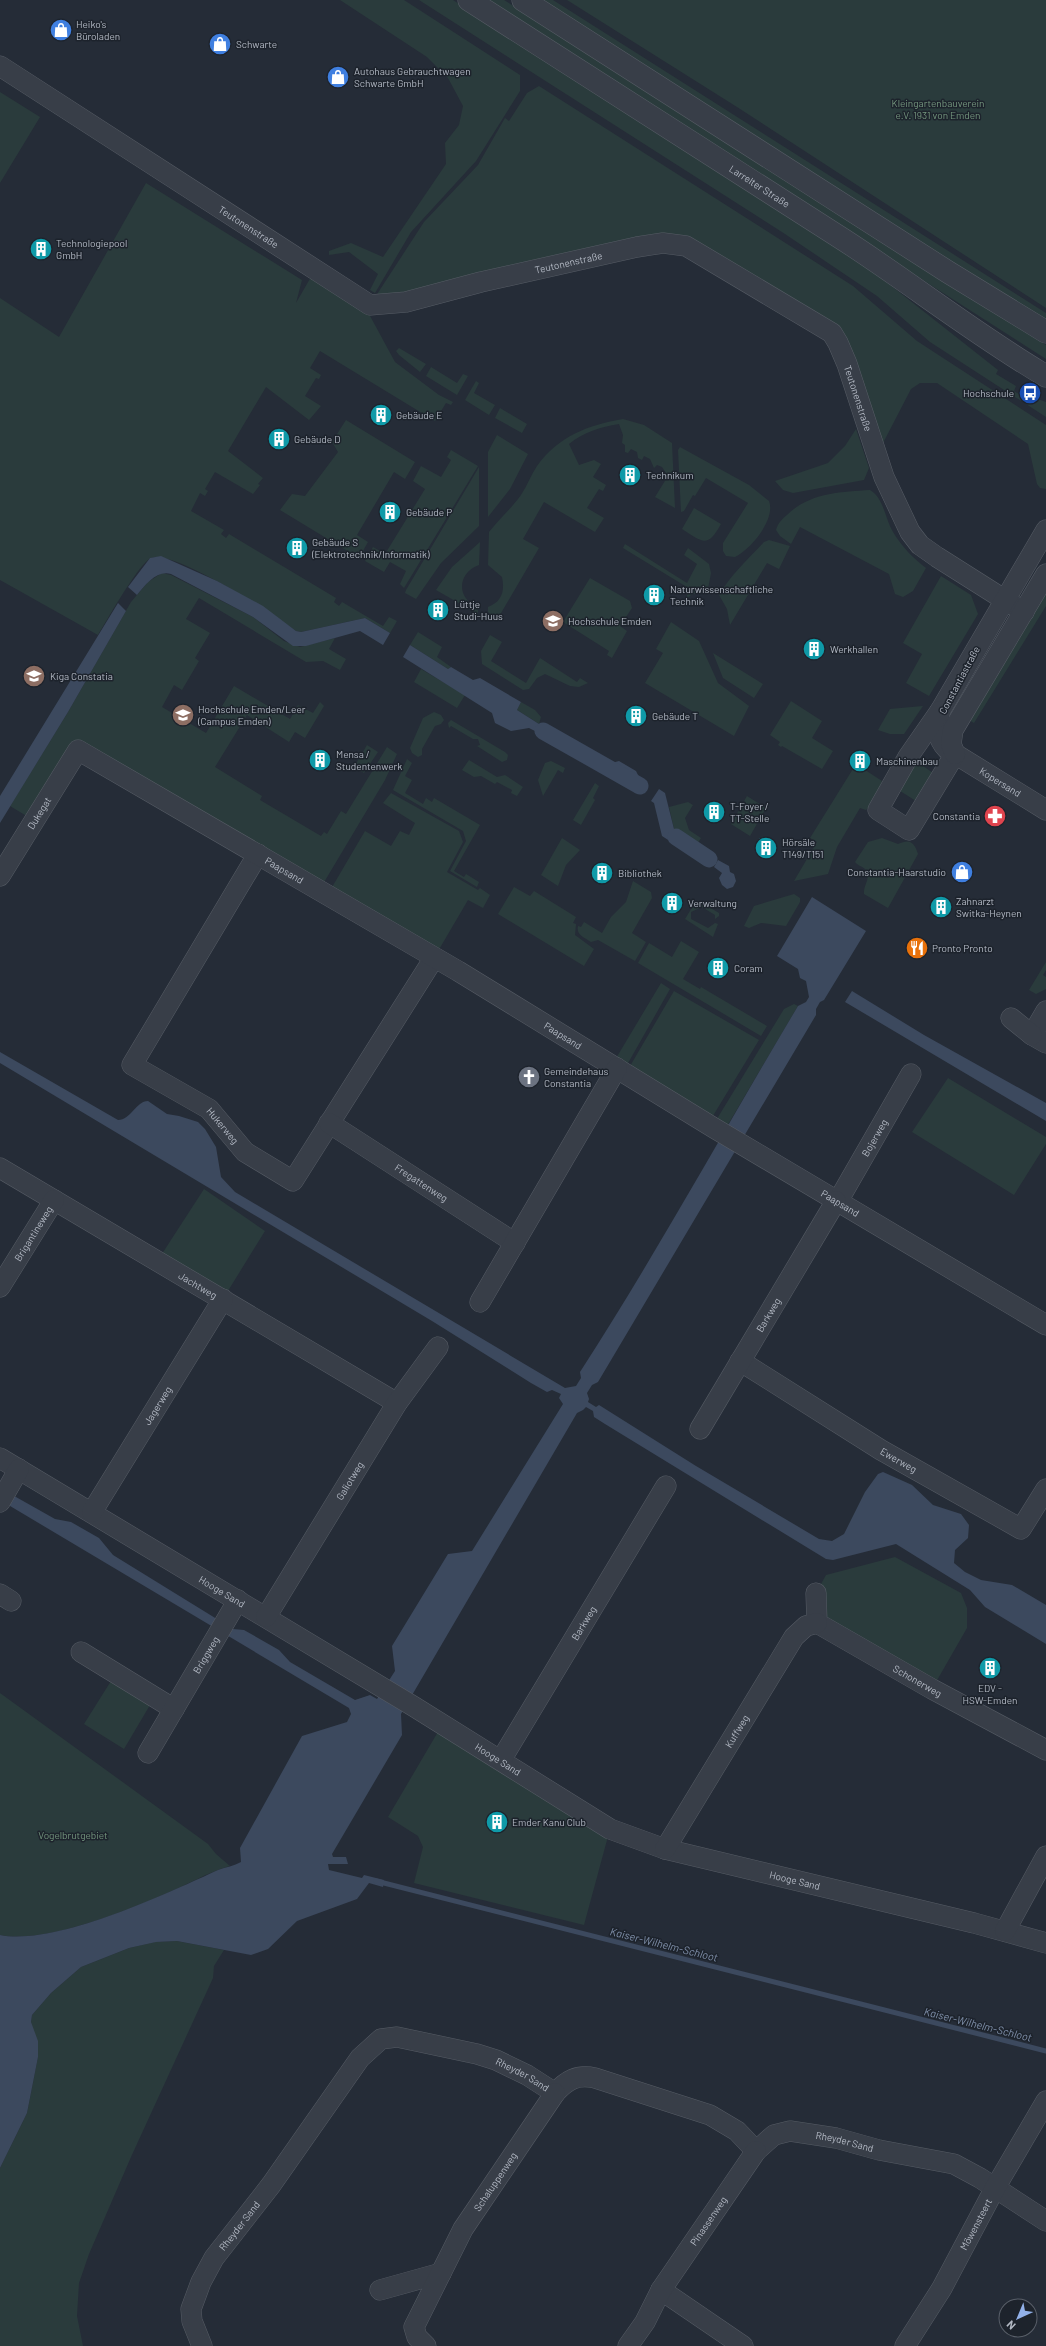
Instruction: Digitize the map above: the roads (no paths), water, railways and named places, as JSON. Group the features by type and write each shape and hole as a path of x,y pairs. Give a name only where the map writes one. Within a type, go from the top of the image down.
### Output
{"street":[{"name":"Larrelter Straße","path":"469,0 856,248 944,310 1046,376"},
{"path":"523,0 948,272 1046,332"},
{"name":"Teutonenstraße","path":"0,66 370,305 406,302 481,282 663,243 686,246 832,333 847,364 884,477 910,532 920,545 937,557 1024,612"},
{"name":"Constantiastraße","path":"955,754 943,745 938,734 940,711 1046,530"},
{"name":"Constantiastraße","path":"955,754 951,744 953,730 1046,574"},
{"path":"940,711 908,757 878,810 909,830 955,754"},
{"name":"Paapsand","path":"78,750 434,958 723,1133 744,1144 1046,1325"},
{"name":"Dukegat","path":"0,876 78,750"},
{"name":"Kopersand","path":"955,754 1046,810"},
{"name":"Hukerweg","path":"258,854 132,1065 209,1109 245,1152 293,1181 434,958"},
{"path":"1011,1018 1039,1039 1046,1011"},
{"path":"480,1302 617,1068"},
{"name":"Bojerweg","path":"837,1201 912,1074"},
{"name":"Fregattenweg","path":"329,1123 514,1243"},
{"name":"Jachtweg","path":"0,1168 396,1403"},
{"name":"Brigantineweg","path":"0,1287 54,1200"},
{"name":"Barkweg","path":"700,1429 837,1201"},
{"name":"Jagerweg","path":"92,1512 223,1299"},
{"name":"Galiotweg","path":"266,1617 396,1403 438,1347"},
{"name":"Ewerweg","path":"740,1361 881,1450 1021,1529 1046,1489"},
{"name":"Hooge Sand","path":"0,1458 413,1706 610,1829 666,1849 1005,1931 1046,1943"},
{"path":"3,1496 19,1469"},
{"name":"Barkweg","path":"501,1760 666,1486"},
{"path":"816,1593 817,1623"},
{"name":"Briggweg","path":"148,1753 238,1600"},
{"name":"Schonerweg","path":"817,1623 932,1689 1046,1750"},
{"name":"Kuffweg","path":"666,1849 794,1637 806,1626 817,1623"},
{"path":"81,1652 174,1709"},
{"path":"1005,1931 1046,1856"},
{"name":"Rheyder Sand","path":"202,2346 192,2321 191,2312 195,2297 208,2269 287,2164 346,2076 360,2058 377,2041 386,2037 397,2037 481,2055 511,2066 555,2093 567,2082 577,2077 595,2078 710,2115 737,2131 756,2151 774,2135 790,2131 836,2138 879,2150 954,2164 995,2188 1046,2222"},
{"name":"Schaluppenweg","path":"426,2346 417,2337 414,2327 463,2229 555,2093"},
{"name":"Möwensteert","path":"905,2346 942,2288 995,2188 1046,2101"},
{"name":"Pinassenweg","path":"628,2346 645,2322 661,2290 756,2151"},
{"path":"380,2290 442,2273"},
{"path":"661,2290 743,2346"}],"water":[{"path":"161,556 217,581 263,606 296,631 301,632 365,618 390,633 383,645 360,631 306,646 293,646 253,617 171,574 166,573 156,576 148,582 137,595 128,587 150,558"},
{"path":"118,603 126,611 68,712 0,823 0,796"},
{"path":"410,645 448,669 451,667 473,680 480,678 521,702 517,710 539,724 535,731 529,728 511,731 495,723 492,713 403,657"},
{"path":"545,727 578,746 573,755 540,735"},
{"path":"588,752 608,764 619,761 636,771 639,777 644,780 636,793 583,761"},
{"path":"659,789 665,793 675,833 696,846 691,855 662,836 654,803 651,801"},
{"path":"718,860 729,866 730,872 734,874 736,881 733,887 727,889 722,885 719,878 722,873 714,867"},
{"path":"812,897 866,931 824,1000 820,1002 816,1009 816,1015 598,1382 592,1385 587,1393 589,1399 588,1402 596,1407 599,1405 696,1466 819,1539 832,1541 844,1534 865,1492 878,1474 883,1472 912,1485 933,1505 961,1514 969,1525 968,1538 955,1550 954,1563 965,1572 981,1580 1012,1585 1046,1605 1046,1644 985,1607 970,1590 896,1544 833,1560 826,1559 605,1424 594,1417 593,1411 586,1407 577,1413 401,1714 402,1735 332,1854 333,1857 346,1857 348,1864 328,1864 329,1870 362,1878 364,1875 384,1880 383,1887 369,1883 357,1899 297,1921 268,1949 251,1955 177,1941 156,1942 129,1948 81,1967 51,1993 32,2015 31,2022 38,2041 38,2057 27,2113 0,2168 0,1935 23,1936 50,1933 79,1926 141,1904 218,1870 241,1862 240,1848 302,1736 347,1722 351,1714 349,1708 0,1500 0,1488 55,1519 71,1522 99,1538 113,1555 233,1629 244,1630 279,1650 290,1662 355,1700 370,1695 377,1699 395,1671 392,1646 448,1554 472,1551 563,1404 559,1398 561,1394 552,1390 547,1392 531,1383 432,1321 0,1063 0,1052 118,1120 123,1119 140,1104 148,1101 167,1114 198,1122 205,1129 216,1147 221,1177 235,1192 565,1388 576,1386 581,1378 580,1372 664,1236 798,1006 806,1002 809,997 806,981 800,978 798,969 777,956"},
{"path":"852,991 924,1035 1046,1103 1046,1121 845,1002"}],"waterway":[{"path":"543,731 640,786"},
{"path":"676,837 709,859"},
{"name":"Kaiser-Wilhelm-Schloot","path":"376,1881 1046,2051"}],"place":[{"name":"Heiko's Büroladen","path":"61,30"},
{"name":"Schwarte","path":"220,44"},
{"name":"Autohaus Gebrauchtwagen Schwarte GmbH","path":"338,77"},
{"name":"Technologiepool GmbH","path":"41,249"},
{"name":"Hochschule","path":"1030,393"},
{"name":"Gebäude E","path":"381,415"},
{"name":"Gebäude D","path":"279,439"},
{"name":"Technikum","path":"630,475"},
{"name":"Gebäude P","path":"390,512"},
{"name":"Gebäude S (Elektrotechnik/Informatik)","path":"297,548"},
{"name":"Naturwissenschaftliche Technik","path":"654,595"},
{"name":"Lüttje Studi-Huus","path":"438,610"},
{"name":"Hochschule Emden","path":"553,621"},
{"name":"Werkhallen","path":"814,649"},
{"name":"Kiga Constatia","path":"34,676"},
{"name":"Hochschule Emden/Leer (Campus Emden)","path":"183,715"},
{"name":"Gebäude T","path":"636,716"},
{"name":"Mensa / Studentenwerk","path":"320,760"},
{"name":"Maschinenbau","path":"860,761"},
{"name":"T-Foyer / TT-Stelle","path":"714,812"},
{"name":"Constantia","path":"995,816"},
{"name":"Hörsäle T149/T151","path":"766,848"},
{"name":"Constantia-Haarstudio","path":"962,872"},
{"name":"Bibliothek","path":"602,873"},
{"name":"Verwaltung","path":"672,903"},
{"name":"Zahnarzt Switka-Heynen","path":"941,907"},
{"name":"Pronto Pronto","path":"917,948"},
{"name":"Coram","path":"718,968"},
{"name":"Gemeindehaus Constantia","path":"529,1077"},
{"name":"EDV - HSW-Emden","path":"990,1668"},
{"name":"Emder Kanu Club","path":"497,1822"}],"park label":[{"name":"Kleingartenbauverein e.V. 1931 von Emden","path":"938,108"},
{"name":"Vogelbrutgebiet","path":"73,1835"}]}
